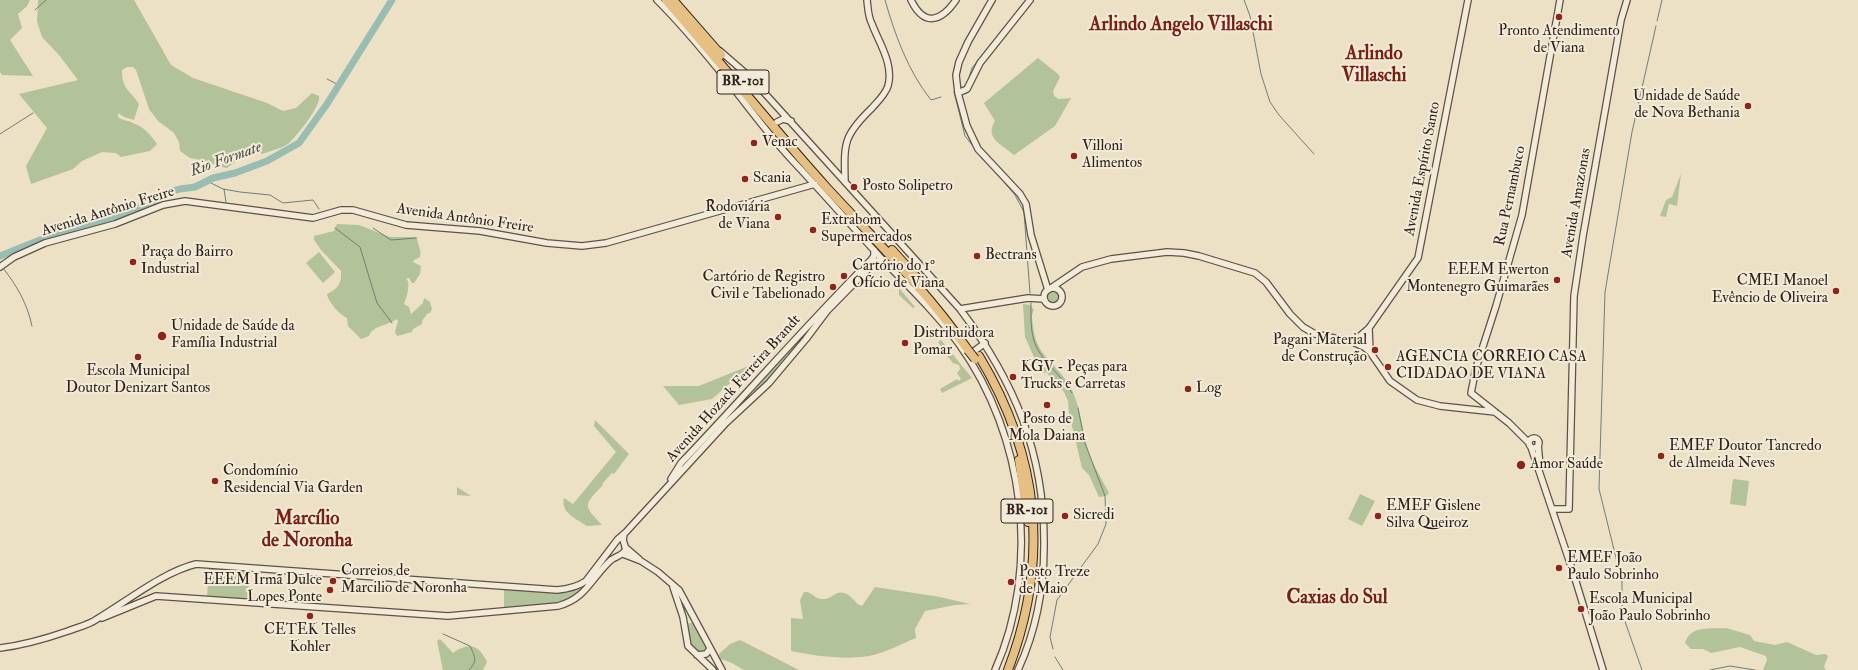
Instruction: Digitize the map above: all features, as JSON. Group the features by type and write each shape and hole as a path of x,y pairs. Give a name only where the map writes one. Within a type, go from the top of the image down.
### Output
{"highway":[{"name":"BR-101","path":"666,0 726,69 777,132 943,316 972,354 993,378 1012,421 1027,471 1032,501 1034,533 1031,587 1027,611 1008,670"},
{"name":"BR-101","path":"673,0 712,44 790,138 907,266 972,354 995,394 1013,439 1018,456 1026,504 1028,534 1026,586 1017,631 1003,670"}],"street":[{"path":"657,0 713,63 770,136 972,354 984,388 1002,425 1011,458 1019,508 1021,557 1018,585 1010,626 995,670"},
{"path":"845,182 844,150 847,140 854,125 882,97 888,86 889,78 887,59 870,19 867,0"},
{"path":"911,0 918,13 922,16 931,18 946,13 956,0"},
{"path":"992,0 965,46 959,62 956,75 958,93 967,126 978,149 1015,189 1026,204 1031,235 1048,290"},
{"path":"958,93 967,89 980,63 1030,0"},
{"name":"Avenida Espírito Santo","path":"1353,342 1369,328 1418,258 1468,0"},
{"name":"Rua Pernambuco","path":"1495,412 1471,393 1476,368 1496,306 1522,215 1560,0"},
{"name":"Avenida Amazonas","path":"1552,509 1569,509 1574,296 1583,236 1620,26 1627,0"},
{"path":"712,44 750,77 960,309 985,343 1007,384 1024,422 1034,452 1040,483 1044,532 1042,587 1038,612 1026,653 1018,670"},
{"path":"777,122 783,119 791,121"},
{"path":"770,136 772,127"},
{"name":"Avenida Antônio Freire","path":"0,267 14,257 46,243 115,224 163,205 185,201 314,218 341,210 353,210 406,225 480,231 547,243 582,246 606,243 815,184"},
{"name":"Avenida Hozack Ferreira Brandt","path":"661,493 681,463 873,258 874,250"},
{"path":"1044,298 1048,290 1066,276 1085,265 1116,258 1167,252 1191,254 1255,273 1266,282 1290,314 1302,327 1320,335 1353,342 1364,347 1370,352 1386,377 1398,388 1417,400 1426,403 1495,412 1510,423 1535,447 1538,444 1540,472"},
{"name":"Avenida Hozack Ferreira Brandt","path":"614,545 732,417 752,400 784,366 836,298 877,260 884,260"},
{"path":"1044,298 1048,304 1055,306 1060,302 1062,284 1066,276"},
{"path":"1048,290 1054,288 1059,291 1061,295"},
{"path":"960,309 1028,298 1044,298"},
{"path":"1369,328 1370,352"},
{"path":"972,354 985,343"},
{"path":"746,394 746,399 752,400"},
{"path":"1531,442 1603,670"},
{"path":"0,648 38,642 96,620 117,614 156,596 442,616 463,616 558,606 574,600 589,587 610,562 621,555 625,546 623,540 624,534"},
{"path":"96,620 185,567 196,564 565,589 586,581 614,545 619,542 679,590 722,670"},
{"path":"614,545 615,554 640,560"},
{"path":"672,585 685,623 688,646 713,670"},
{"path":"114,608 114,612 117,614"},
{"path":"677,619 685,623 690,621 695,622"},
{"path":"697,656 706,654 710,649"}],"green space":[{"path":"0,0 30,0 27,6 18,14 22,28 10,40 33,76 2,75 0,72"},
{"path":"38,0 134,0 171,65 193,78 267,103 283,111 296,108 312,93 319,96 317,106 308,121 288,144 262,154 253,148 227,168 221,167 206,161 190,158 180,151 179,142 174,133 158,121 149,109 136,70 133,67 127,67 122,70 123,82 139,104 134,120 124,117 118,113 118,117 144,129 157,144 150,151 121,157 116,153 102,152 82,161 73,169 31,184 26,166 47,128 19,94 78,80 59,55 42,37 37,21"},
{"path":"1038,58 1060,77 1053,91 1054,96 1059,99 1071,98 1055,126 1014,155 993,137 992,127 995,121 984,103"},
{"path":"1681,174 1677,206 1669,204 1666,217 1660,216 1666,200 1672,197"},
{"path":"337,224 359,225 390,237 417,237 420,257 413,262 421,266 420,274 414,283 412,283 409,278 406,279 408,281 408,287 404,304 409,307 411,314 423,303 424,298 430,302 432,309 422,321 422,324 413,329 412,332 397,336 395,332 398,321 397,319 377,328 369,336 361,339 348,326 347,318 332,304 327,294 337,288 341,279 341,271 321,250 314,240 314,236 334,231"},
{"path":"319,252 335,272 323,283 306,263"},
{"path":"899,288 915,307 913,308 899,295"},
{"path":"1053,291 1057,293 1059,297 1057,301 1053,303 1049,301 1047,297 1049,293"},
{"path":"1023,304 1030,305 1034,310 1032,317 1035,335 1041,351 1068,383 1076,399 1090,456 1109,493 1106,496 1099,497 1089,475 1082,468 1069,413 1068,401 1064,392 1046,372 1044,373 1034,357 1025,337"},
{"path":"818,318 809,333 789,357 786,354"},
{"path":"941,340 972,378 942,393 940,389 957,379 959,381 961,379 957,373 960,369 959,365 953,363 947,356 949,354 947,352 945,353 938,342"},
{"path":"785,355 788,358 756,393 753,391"},
{"path":"751,365 712,399 679,405 663,386 699,386"},
{"path":"595,420 629,454 614,474 612,473 589,501 588,505 591,513 602,525 587,526 570,515 564,508 563,503 564,498 573,504 616,452 594,426"},
{"path":"1733,479 1749,481 1746,506 1730,504"},
{"path":"457,487 471,496 457,495"},
{"path":"1360,494 1375,501 1362,526 1348,519"},
{"path":"209,568 250,570 248,600 207,597"},
{"path":"583,585 588,587 572,599 557,604 504,608 504,587 566,591"},
{"path":"875,587 940,597 970,604 955,605 925,611 915,629 916,638 875,655 840,657 820,656 791,651 791,618 803,619 800,600 804,592 821,599 827,599 841,592 847,594 862,606"},
{"path":"693,623 706,648 700,655 690,644 686,625"},
{"path":"1708,628 1726,628 1750,635 1754,641 1775,645 1787,642 1816,655 1826,654 1828,656 1824,667 1826,670 1763,670 1767,660 1766,656 1740,647 1711,653 1703,649 1691,649 1685,643 1691,633 1696,631"},
{"path":"440,639 453,653 458,649 468,646 477,648 487,662 483,670 443,670 437,641"},
{"path":"740,640 799,670 744,670 730,662 720,659 719,654 730,644"}],"waterway":[{"path":"35,10 46,0"},
{"name":"Rio Formate","path":"0,256 40,240 116,216 154,201 166,193 195,187 213,178 235,173 267,161 299,143 327,104 392,0"},
{"path":"885,0 893,26 909,65 931,100 941,97"},
{"path":"1244,0 1250,16 1261,74 1270,102 1279,115 1314,154"},
{"path":"1657,21 1662,0"},
{"path":"1000,33 1015,14"},
{"path":"1622,609 1622,582 1599,489 1605,292 1632,132 1656,26"},
{"path":"968,81 972,68 988,48"},
{"path":"327,79 339,85"},
{"path":"954,92 965,136 976,150"},
{"path":"0,134 33,113"},
{"path":"986,161 1015,195 1024,212 1030,293"},
{"path":"207,181 223,189 270,195 283,203 313,200 319,209"},
{"path":"224,189 226,202"},
{"path":"335,228 360,247 377,303 392,323"},
{"path":"373,228 391,240 416,238"},
{"path":"3,268 21,295 32,326"},
{"path":"1031,303 1032,330 1036,346 1043,358 1072,393"},
{"path":"1053,649 1050,637 1057,600 1098,544 1106,524 1105,496 1085,443 1078,408"},
{"path":"1622,613 1642,670"},
{"path":"443,634 470,646 475,661 469,670"},
{"path":"1055,657 1063,670"},
{"path":"1710,670 1730,666 1755,670"}],"place":[{"name":"Pronto Atendimento de Viana","path":"1559,17"},
{"name":"Unidade de Saúde de Nova Bethania","path":"1748,106"},
{"name":"Venac","path":"754,143"},
{"name":"Villoni Alimentos","path":"1074,156"},
{"name":"Scania","path":"745,179"},
{"name":"Posto Solipetro","path":"854,187"},
{"name":"Rodoviária de Viana","path":"778,217"},
{"name":"Extrabom Supermercados","path":"813,230"},
{"name":"Bectrans","path":"977,256"},
{"name":"Praça do Bairro Industrial","path":"133,262"},
{"name":"Cartório do 1º Ofício de Viana","path":"844,276"},
{"name":"EEEM Ewerton Montenegro Guimarães","path":"1557,280"},
{"name":"Cartório de Registro Civil e Tabelionado","path":"833,287"},
{"name":"CMEI Manoel Evêncio de Oliveira","path":"1836,291"},
{"name":"Unidade de Saúde da Família Industrial","path":"162,336"},
{"name":"Distribuidora Pomar","path":"905,343"},
{"name":"Pagani Material de Construção","path":"1375,350"},
{"name":"Escola Municipal Doutor Denizart Santos","path":"138,357"},
{"name":"AGENCIA CORREIO CASA CIDADAO DE VIANA","path":"1388,367"},
{"name":"KGV - Peças para Trucks e Carretas","path":"1013,377"},
{"name":"Log","path":"1188,389"},
{"name":"Posto de Mola Daiana","path":"1047,405"},
{"name":"EMEF Doutor Tancredo de Almeida Neves","path":"1661,456"},
{"name":"Amor Saúde","path":"1521,465"},
{"name":"Condomínio Residencial Via Garden","path":"215,481"},
{"name":"Sicredi","path":"1065,516"},
{"name":"EMEF Gislene Silva Queiroz","path":"1378,516"},
{"name":"EMEF João Paulo Sobrinho","path":"1559,568"},
{"name":"Correios de Marcilio de Noronha","path":"333,581"},
{"name":"Posto Treze de Maio","path":"1011,582"},
{"name":"EEEM Irmã Dulce Lopes Ponte","path":"330,590"},
{"name":"Escola Municipal João Paulo Sobrinho","path":"1581,609"},
{"name":"CETEK Telles Kohler","path":"310,616"}],"district":[{"name":"Arlindo Angelo Villaschi","path":"1181,26"},
{"name":"Arlindo Villaschi","path":"1374,66"},
{"name":"Marcílio de Noronha","path":"307,531"},
{"name":"Caxias do Sul","path":"1337,599"}]}
